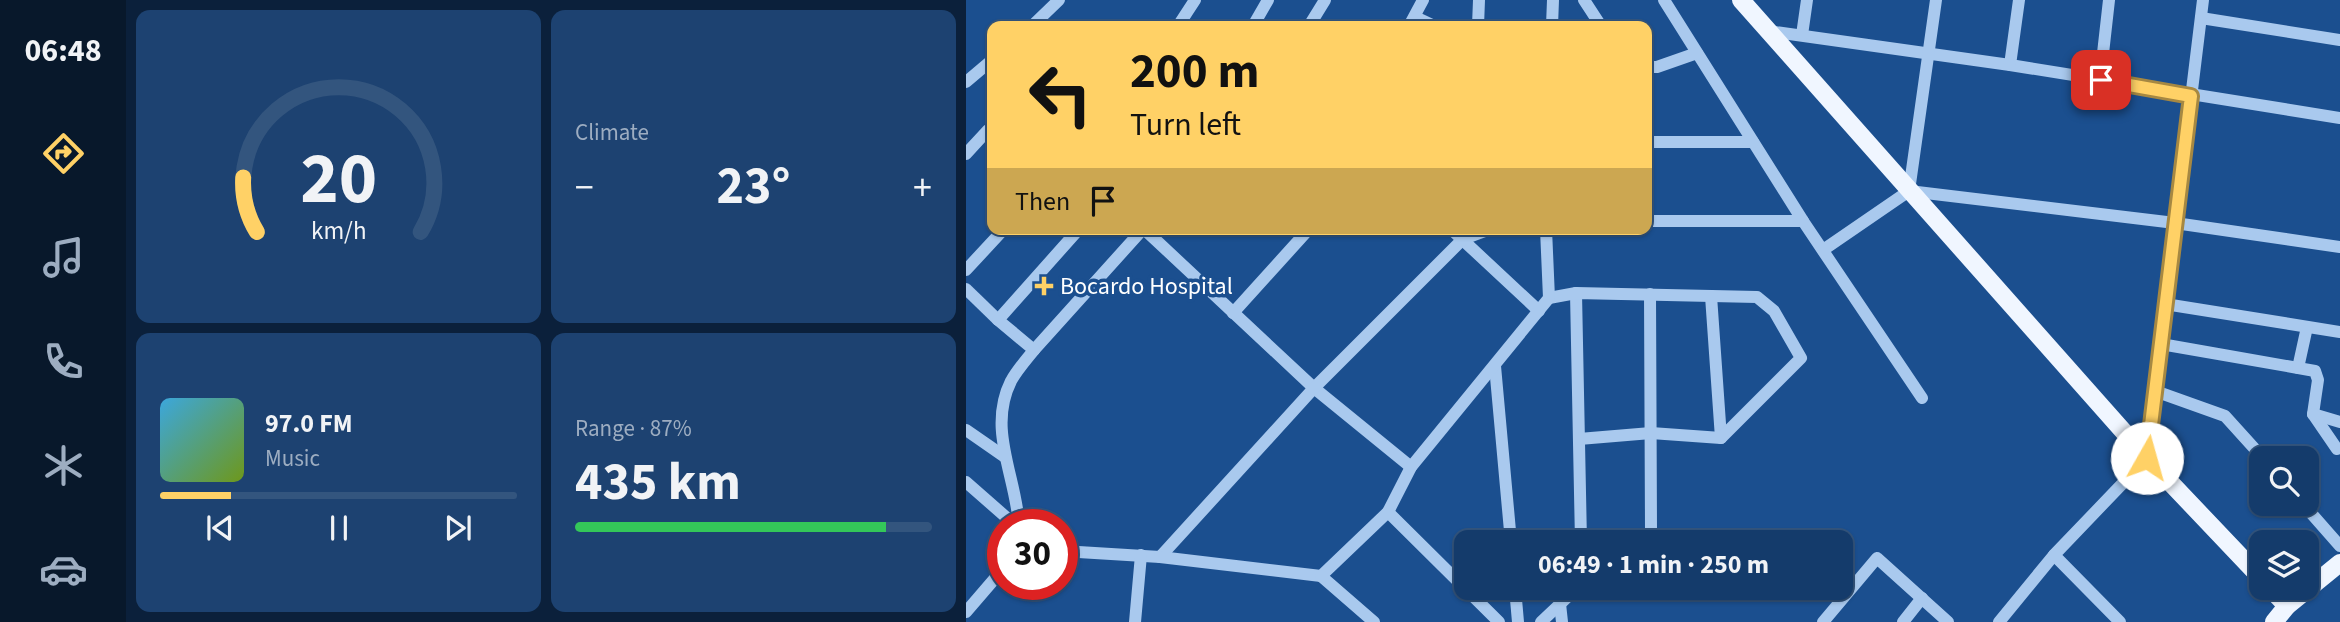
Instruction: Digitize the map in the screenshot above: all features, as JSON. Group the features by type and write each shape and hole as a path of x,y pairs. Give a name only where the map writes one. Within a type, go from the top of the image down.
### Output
{"main road":[{"path":"1741,0 2147,458 2249,566"},
{"path":"2274,622 2287,606 2340,563"},
{"path":"2281,600 2287,606"}],"street":[{"path":"1037,21 1059,0"},
{"path":"1181,21 1195,0"},
{"path":"1256,21 1268,0"},
{"path":"1312,21 1325,0"},
{"path":"1412,21 1423,0"},
{"path":"1478,21 1479,0"},
{"path":"1552,21 1553,0"},
{"path":"1584,0 1598,21"},
{"path":"1664,0 1803,221 1922,398"},
{"path":"1802,35 1807,0"},
{"path":"1909,191 1936,0"},
{"path":"2010,65 2019,0"},
{"path":"2101,80 2109,0"},
{"path":"1999,622 2054,555 2147,458 2203,0"},
{"path":"2201,18 2340,40"},
{"path":"1765,30 2010,65 2340,118"},
{"path":"1652,67 1697,53"},
{"path":"966,82 987,64"},
{"path":"966,154 987,131"},
{"path":"1652,142 1753,142"},
{"path":"1823,250 1909,191 2175,223 2340,247"},
{"path":"1652,221 1803,221"},
{"path":"966,270 998,235"},
{"path":"998,320 1074,235"},
{"path":"1014,509 1000,433 1004,399 1012,380 1034,350 1138,235"},
{"path":"1149,235 1314,388 1411,467"},
{"path":"1233,313 1304,235"},
{"path":"1458,235 1539,311"},
{"path":"1160,557 1314,388 1463,239 1474,235"},
{"path":"1321,576 1388,512 1411,467 1549,298 1546,235"},
{"path":"966,289 1034,350"},
{"path":"1549,298 1576,293 1757,297 1774,311 1801,358 1721,438 1651,433 1579,439"},
{"path":"1576,293 1581,530"},
{"path":"1650,294 1651,529"},
{"path":"1711,296 1721,438"},
{"path":"2165,304 2340,332"},
{"path":"2298,368 2307,327"},
{"path":"2161,344 2317,373 2313,414 2337,449"},
{"path":"1495,366 1510,530"},
{"path":"2155,391 2225,416 2252,446"},
{"path":"2313,414 2340,422"},
{"path":"966,430 1005,457"},
{"path":"966,482 998,509"},
{"path":"1388,512 1499,622"},
{"path":"2314,516 2340,546"},
{"path":"1078,552 1141,555 1321,576 1374,622"},
{"path":"1135,622 1141,555"},
{"path":"2054,555 2120,622"},
{"path":"1823,622 1877,558 1948,622"},
{"path":"966,612 987,588"},
{"path":"1903,622 1922,598"},
{"path":"1516,600 1518,622"},
{"path":"1541,622 1564,600"},
{"path":"1560,604 1563,622"}],"place":[{"name":"Bocardo Hospital","path":"1044,286"}],"route":[{"path":"2101,80 2191,96 2147,458"}]}
